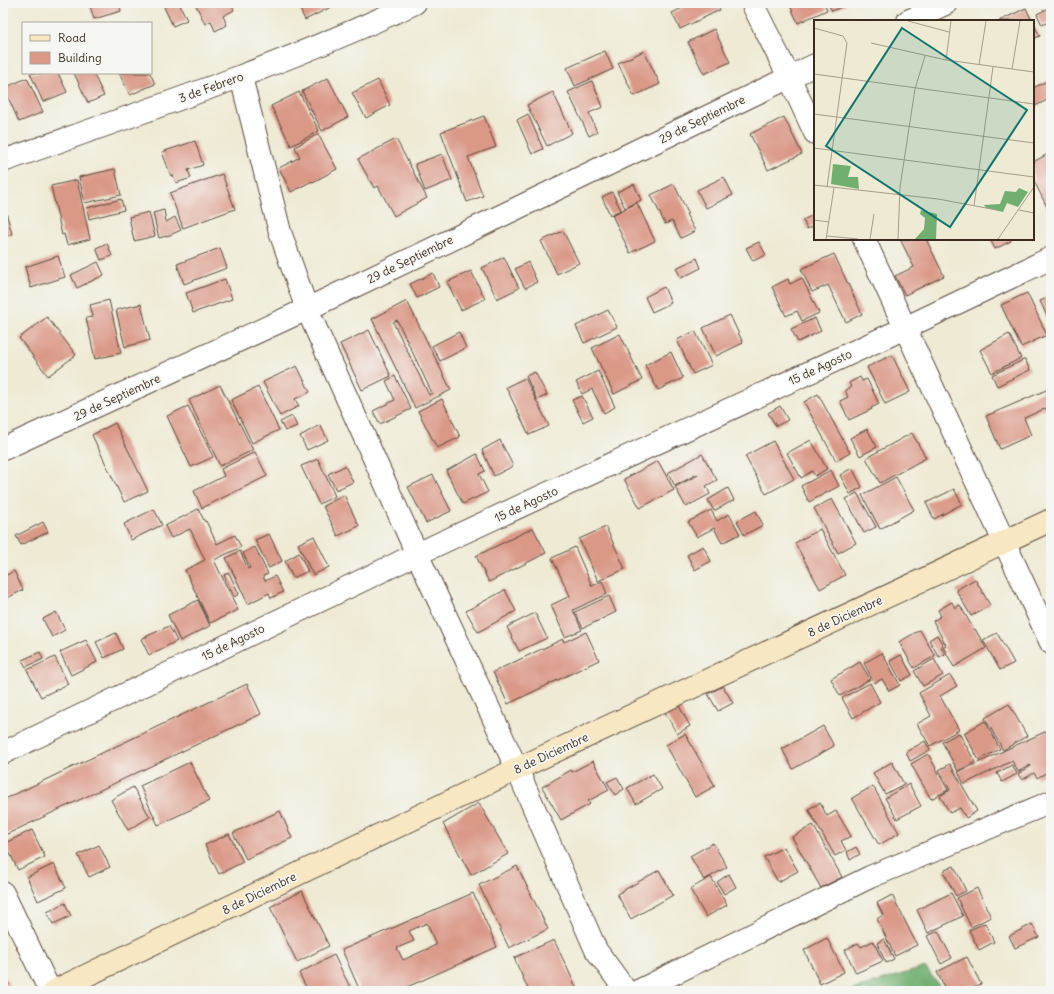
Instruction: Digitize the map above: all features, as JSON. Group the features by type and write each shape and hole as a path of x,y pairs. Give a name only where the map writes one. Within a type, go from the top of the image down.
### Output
{"street":[{"name":"3 de Febrero","path":"3,161 241,77 377,11 415,3"},
{"path":"752,3 814,131"},
{"path":"910,20 947,3"},
{"name":"29 de Septiembre","path":"3,449 307,308 814,65"},
{"path":"241,77 280,232 307,308 417,554 517,769 596,950 626,991"},
{"path":"864,240 1051,643"},
{"name":"15 de Agosto","path":"3,753 417,554 906,328 1051,258"},
{"name":"8 de Diciembre","path":"54,991 517,769 1051,520"},
{"path":"638,991 870,877 1051,802"},
{"path":"3,893 50,991"}],"green space":[{"path":"925,967 943,991 849,991"}],"building":[{"path":"89,3 119,3 121,11 94,19"},
{"path":"173,3 179,3 187,20 173,26 164,7"},
{"path":"195,3 230,3 234,10 223,16 227,25 215,31 211,21 205,24"},
{"path":"297,3 339,3 305,20"},
{"path":"692,3 717,3 720,10 680,29 672,13"},
{"path":"789,3 824,3 827,10 798,23"},
{"path":"828,3 845,3 846,5 832,11"},
{"path":"1051,7 1051,21 1042,25 1037,14"},
{"path":"1026,8 1032,20 1001,20"},
{"path":"1034,25 1040,36 1034,39"},
{"path":"714,29 730,62 704,74 688,42"},
{"path":"605,51 613,69 575,86 567,68"},
{"path":"644,51 660,84 634,96 618,63"},
{"path":"30,74 58,74 67,92 43,102"},
{"path":"74,74 93,74 104,96 88,103"},
{"path":"120,74 150,74 155,84 130,95"},
{"path":"27,78 43,112 19,122 4,88"},
{"path":"328,78 348,117 322,131 302,91"},
{"path":"1051,79 1051,98 1034,106 1034,88"},
{"path":"378,80 390,105 366,118 352,93"},
{"path":"592,81 603,107 589,113 597,132 589,136 568,92"},
{"path":"299,92 319,131 291,146 271,106"},
{"path":"553,92 572,133 547,146 527,105"},
{"path":"528,114 543,149 532,154 517,120"},
{"path":"484,116 496,147 468,157 483,196 467,202 441,132"},
{"path":"784,117 802,154 768,170 750,134"},
{"path":"318,134 337,169 291,192 279,168 300,157 295,147"},
{"path":"396,139 427,198 394,216 378,186 374,188 358,159"},
{"path":"195,141 203,165 188,170 191,178 176,183 173,175 171,176 162,152"},
{"path":"1050,153 1050,213 1034,181 1034,161"},
{"path":"442,154 452,180 425,191 415,164"},
{"path":"115,169 121,195 85,203 79,177"},
{"path":"222,174 235,209 183,228 170,193"},
{"path":"724,177 733,195 706,208 697,190"},
{"path":"77,180 90,239 67,245 64,234 62,235 51,186"},
{"path":"634,184 641,200 625,208 617,192"},
{"path":"674,184 688,213 686,214 695,231 681,238 672,221 665,224 651,195"},
{"path":"612,192 621,210 610,215 602,197"},
{"path":"121,199 124,210 89,219 87,208"},
{"path":"3,201 12,234 3,236"},
{"path":"637,203 655,241 630,253 612,215"},
{"path":"164,210 166,222 175,217 181,230 159,238 153,213"},
{"path":"149,212 155,236 134,241 129,217"},
{"path":"814,214 814,226 807,229 803,220"},
{"path":"563,231 579,263 557,274 541,241"},
{"path":"900,240 926,240 944,276 905,295 895,276 914,267"},
{"path":"990,240 1010,240 1011,241 995,249"},
{"path":"759,242 766,255 753,261 746,248"},
{"path":"107,243 112,256 101,260 96,248"},
{"path":"220,248 227,268 184,284 177,264"},
{"path":"834,254 862,314 846,322 828,285 812,292 801,269"},
{"path":"58,256 65,277 31,288 25,267"},
{"path":"504,257 519,288 497,299 482,268"},
{"path":"697,258 701,268 681,278 676,268"},
{"path":"98,262 104,275 77,288 71,275"},
{"path":"528,262 537,282 525,288 515,269"},
{"path":"471,271 485,299 461,310 447,282"},
{"path":"433,273 439,287 417,298 410,284"},
{"path":"802,278 819,313 802,321 797,311 786,316 772,287 788,279 790,284"},
{"path":"225,279 232,299 193,313 186,293"},
{"path":"664,287 671,303 652,312 645,297"},
{"path":"1027,293 1047,335 1021,347 1001,305"},
{"path":"1051,296 1051,325 1040,301"},
{"path":"109,300 121,353 95,359 86,318 93,317 90,305"},
{"path":"407,301 451,390 415,408 372,319","holes":["397,320 432,393 429,395 393,322"]},
{"path":"141,304 150,340 125,347 116,310"},
{"path":"608,310 617,327 584,343 576,326"},
{"path":"730,315 743,343 716,356 703,328"},
{"path":"47,317 76,355 48,376 19,338"},
{"path":"815,318 821,331 798,342 791,329"},
{"path":"369,330 391,376 362,390 340,344"},
{"path":"695,331 712,365 693,374 677,340"},
{"path":"459,332 466,348 440,361 432,346"},
{"path":"620,334 642,380 614,394 592,348"},
{"path":"1009,334 1021,358 992,373 980,350"},
{"path":"671,352 683,378 658,390 645,365"},
{"path":"892,355 910,392 885,404 867,367"},
{"path":"1025,359 1030,370 997,386 992,375"},
{"path":"297,366 310,392 295,399 299,406 280,416 263,382"},
{"path":"598,371 615,407 604,413 592,389 582,394 576,382"},
{"path":"535,372 547,395 537,400 526,376"},
{"path":"395,376 411,409 380,424 373,411 395,400 386,381"},
{"path":"860,377 862,381 867,379 879,404 849,420 840,401 848,397 845,390 851,387 849,383"},
{"path":"525,378 549,426 529,435 506,387"},
{"path":"220,385 253,450 220,466 189,400"},
{"path":"258,387 279,430 252,443 231,400"},
{"path":"1051,388 1051,406 1024,418 1031,435 1000,449 986,416"},
{"path":"818,394 850,453 836,461 804,402"},
{"path":"582,396 593,417 583,422 572,400"},
{"path":"442,399 460,437 437,448 418,411"},
{"path":"188,406 213,457 191,467 167,416"},
{"path":"780,406 788,420 776,426 768,413"},
{"path":"292,416 297,426 285,431 280,422"},
{"path":"115,423 148,491 124,502 92,435"},
{"path":"320,425 328,440 307,450 300,436"},
{"path":"867,429 877,447 860,456 850,438"},
{"path":"912,433 926,458 880,483 866,458"},
{"path":"500,440 513,466 494,476 482,450"},
{"path":"811,440 827,469 815,476 812,471 801,478 787,453"},
{"path":"773,441 794,479 766,494 745,456"},
{"path":"255,452 267,476 202,508 194,491 224,476 221,469"},
{"path":"477,454 485,471 479,474 488,492 463,504 446,471"},
{"path":"702,454 717,480 706,486 710,494 686,507 675,487 698,475 697,474 675,486 668,473"},
{"path":"318,459 335,496 319,504 301,466"},
{"path":"658,461 674,490 640,508 624,479"},
{"path":"345,466 353,482 336,490 328,474"},
{"path":"852,468 862,487 850,494 840,475"},
{"path":"831,470 839,486 809,502 801,486"},
{"path":"433,475 451,511 426,523 408,487"},
{"path":"896,477 914,510 880,529 862,495"},
{"path":"728,488 734,500 714,511 708,500"},
{"path":"954,489 962,504 934,519 926,503"},
{"path":"857,493 876,527 864,533 846,499"},
{"path":"344,495 359,526 338,536 323,506"},
{"path":"832,499 856,543 838,553 814,508"},
{"path":"154,509 162,525 131,540 124,524"},
{"path":"198,509 205,522 206,521 217,544 235,535 241,547 214,560 238,610 210,623 185,570 205,560 190,529 171,538 165,526"},
{"path":"711,510 717,521 729,514 740,534 722,543 714,528 697,537 688,522"},
{"path":"756,511 763,525 744,535 737,521"},
{"path":"43,522 48,532 21,545 16,536"},
{"path":"606,527 625,569 598,581 579,539"},
{"path":"533,528 546,553 489,582 476,556"},
{"path":"820,529 845,575 820,589 795,543"},
{"path":"269,534 282,561 269,568 255,540"},
{"path":"314,536 329,567 313,575 298,544"},
{"path":"703,546 711,561 695,570 687,555"},
{"path":"255,547 268,574 263,576 265,581 275,576 283,592 271,598 269,593 248,604 226,558 240,551 248,569 250,568 243,553"},
{"path":"575,547 592,586 602,581 607,594 573,610 582,630 565,637 551,605 570,596 552,558"},
{"path":"299,553 308,571 293,578 285,561"},
{"path":"14,571 23,590 3,600 3,577"},
{"path":"229,573 239,594 234,597 224,575"},
{"path":"975,579 990,605 971,616 956,590"},
{"path":"505,590 516,611 478,632 466,611"},
{"path":"609,596 616,612 583,628 575,612"},
{"path":"198,600 210,626 180,641 168,615"},
{"path":"952,602 955,608 960,605 986,648 954,667 943,647 946,645 933,621 941,616 938,610"},
{"path":"56,612 65,630 52,637 43,619"},
{"path":"535,613 547,638 519,651 507,627"},
{"path":"169,626 177,641 149,655 141,639"},
{"path":"920,630 935,656 914,668 899,642"},
{"path":"586,632 599,660 508,704 493,672 563,639 564,642"},
{"path":"116,633 123,649 104,658 96,642"},
{"path":"997,633 1014,663 1000,670 983,640"},
{"path":"937,635 943,645 941,647 945,654 939,657 929,640"},
{"path":"86,640 97,662 71,675 60,652"},
{"path":"40,652 43,659 26,667 22,660"},
{"path":"882,653 900,685 889,691 882,679 874,683 864,663"},
{"path":"901,655 912,675 901,681 890,661"},
{"path":"55,657 68,684 41,697 27,670"},
{"path":"934,659 943,675 923,686 914,671"},
{"path":"860,662 870,679 840,696 831,679"},
{"path":"950,675 957,686 940,696 959,730 930,746 917,724 931,716 919,693"},
{"path":"870,683 880,702 853,718 842,698"},
{"path":"247,684 261,714 3,836 3,800"},
{"path":"723,686 733,703 718,711 708,694"},
{"path":"678,704 690,726 677,734 665,712"},
{"path":"1009,704 1027,736 1003,750 985,718"},
{"path":"985,721 1000,749 979,760 964,733"},
{"path":"823,726 834,746 793,769 782,749"},
{"path":"1051,729 1051,770 1037,778 1034,773 1022,780 1018,774 1031,766 1030,765 1018,772 1012,761 964,784 958,772"},
{"path":"959,733 975,762 958,771 942,742"},
{"path":"685,734 715,786 695,797 666,745"},
{"path":"925,741 930,750 910,761 906,752"},
{"path":"928,754 948,790 931,799 911,764"},
{"path":"593,761 609,790 588,801 590,804 561,820 542,787 571,770 572,772"},
{"path":"190,762 209,801 158,825 140,786"},
{"path":"892,762 904,784 885,794 873,773"},
{"path":"950,764 977,811 966,818 960,808 950,813 940,796 950,790 939,770"},
{"path":"1012,765 1017,774 1002,782 997,773"},
{"path":"653,774 662,789 636,804 627,788"},
{"path":"617,777 624,789 615,795 607,782"},
{"path":"909,784 921,806 897,819 885,798"},
{"path":"873,786 899,833 879,845 852,798"},
{"path":"133,787 150,817 128,830 111,800"},
{"path":"479,803 508,854 471,875 443,824"},
{"path":"820,803 827,816 836,811 851,836 841,841 846,850 835,856 808,809"},
{"path":"280,811 292,838 246,859 233,833"},
{"path":"813,825 842,877 821,888 792,837"},
{"path":"32,830 45,857 18,870 5,843"},
{"path":"229,834 243,862 219,874 205,845"},
{"path":"713,843 727,867 704,880 690,856"},
{"path":"99,845 110,867 89,877 78,855"},
{"path":"784,847 798,871 778,882 764,857"},
{"path":"856,847 860,854 850,860 847,852"},
{"path":"54,864 66,888 38,901 27,877"},
{"path":"517,866 548,929 509,948 479,885"},
{"path":"954,866 966,891 956,896 943,871"},
{"path":"659,870 673,895 631,919 617,894"},
{"path":"729,874 736,887 724,894 717,882"},
{"path":"711,877 727,905 706,917 690,889"},
{"path":"977,888 991,917 971,927 957,898"},
{"path":"302,891 329,946 297,962 270,907"},
{"path":"473,893 497,947 398,991 360,991 342,950","holes":["427,923 436,945 403,960 397,948 414,941 409,931"]},
{"path":"951,893 963,916 928,933 917,910"},
{"path":"892,895 917,945 895,956 877,919 883,915 877,903"},
{"path":"65,903 71,916 53,924 47,912"},
{"path":"985,923 994,942 979,950 969,930"},
{"path":"1032,924 1039,937 1015,948 1009,936"},
{"path":"938,931 952,958 941,964 927,936"},
{"path":"827,938 844,972 820,984 804,950"},
{"path":"884,939 894,959 886,963 877,943"},
{"path":"554,940 577,989 573,991 529,991 514,958"},
{"path":"873,941 883,961 856,973 845,950 858,943 861,947"},
{"path":"334,955 352,991 308,991 299,973"},
{"path":"967,957 981,984 968,990 969,991 946,991 937,972"},
{"path":"3,972 9,985 3,987"}]}
